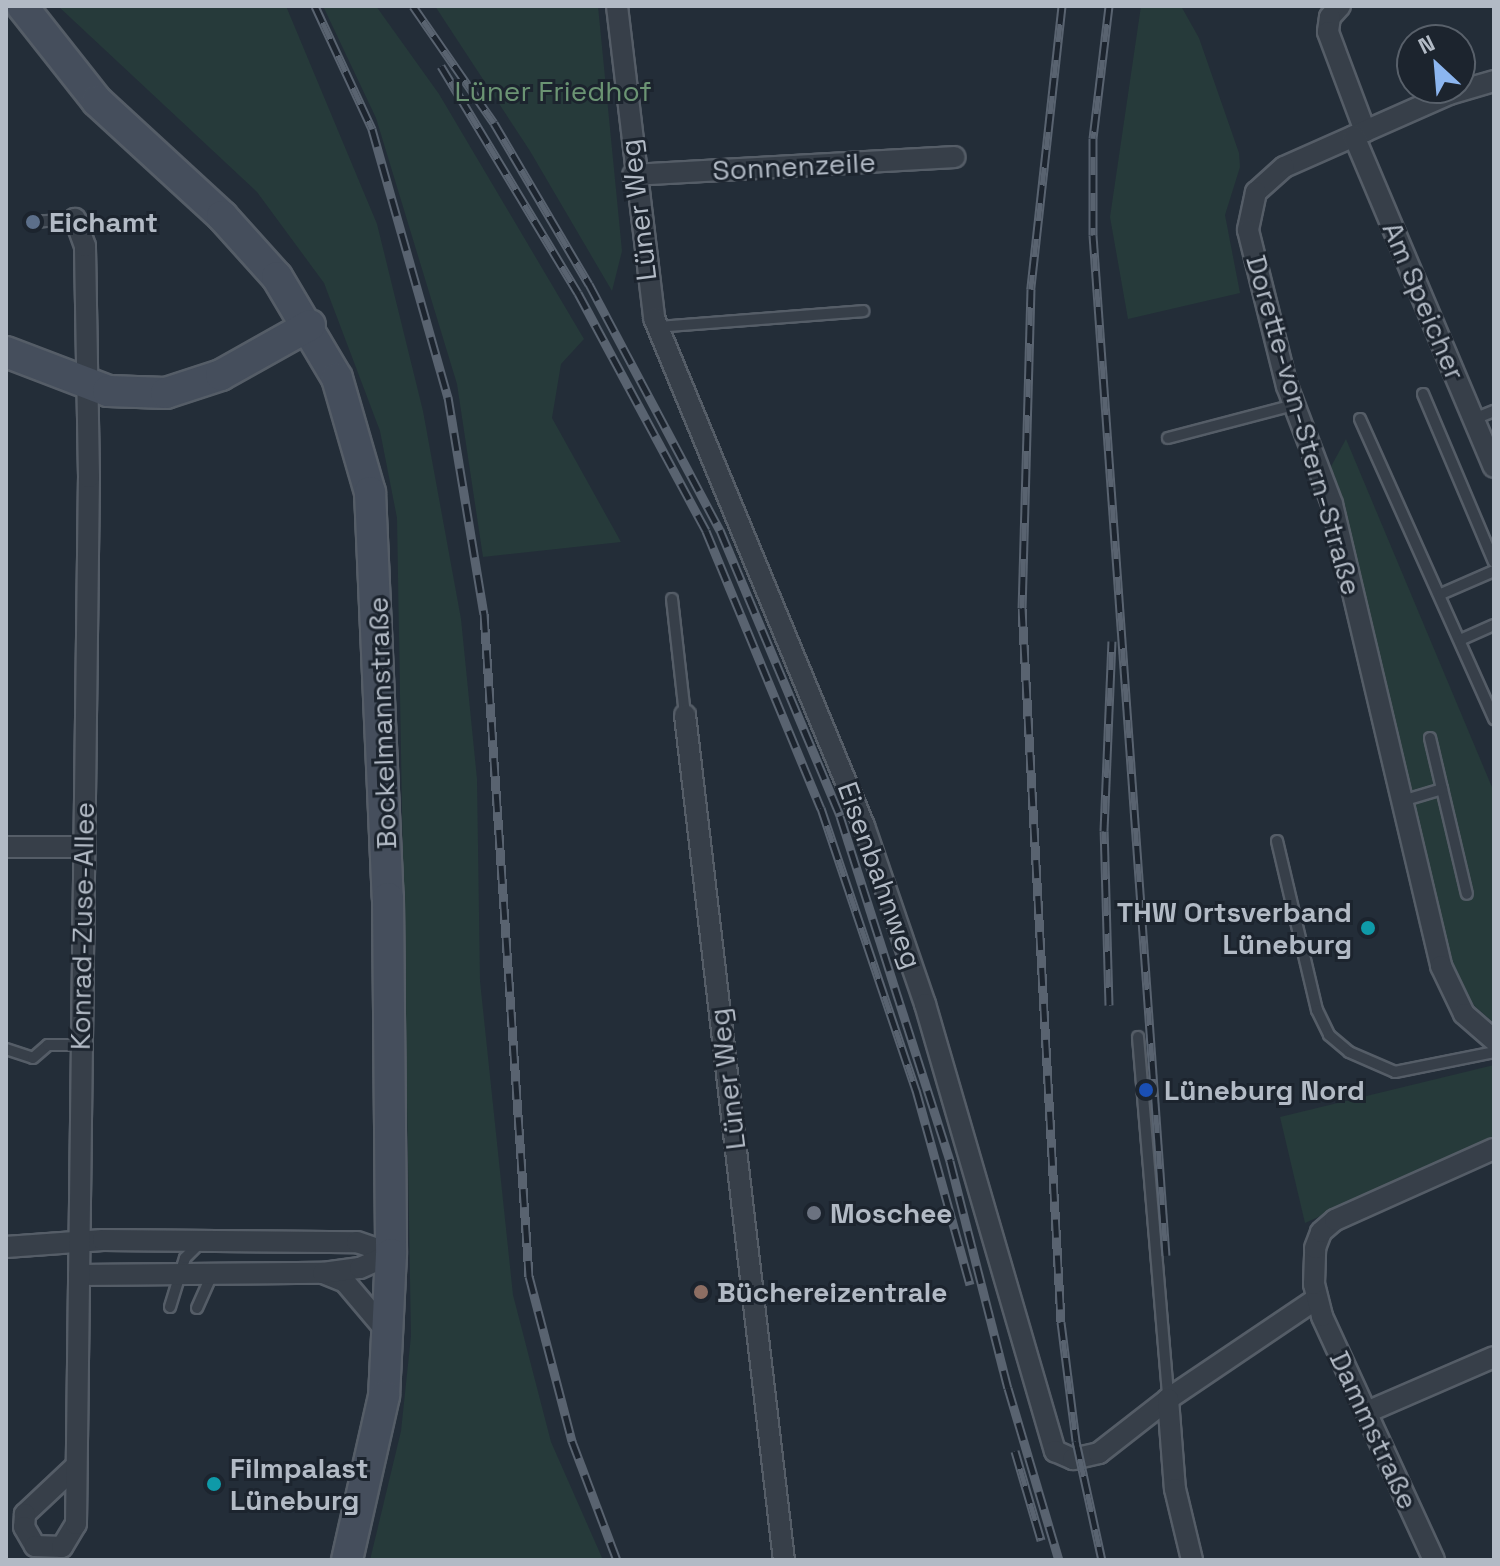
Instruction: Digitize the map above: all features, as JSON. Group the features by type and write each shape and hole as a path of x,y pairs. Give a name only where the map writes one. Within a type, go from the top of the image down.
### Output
{"main road":[{"name":"Bockelmannstraße","path":"22,6 97,101 250,246 310,325 337,378 357,434 376,542 388,898 391,1254 389,1335 373,1455 347,1560"},
{"path":"6,352 87,386 137,394 190,388 310,325"}],"street":[{"name":"Lüner Weg","path":"617,6 633,175 655,322"},
{"name":"Am Speicher","path":"1340,6 1330,17 1328,32 1360,134 1494,467"},
{"name":"Dorette-von-Stern-Straße","path":"1494,81 1449,94 1266,179 1249,209 1248,230 1294,405 1332,504 1446,982 1464,1014 1494,1040"},
{"name":"Sonnenzeile","path":"633,175 954,157"},
{"name":"Konrad-Zuse-Allee","path":"75,219 85,246 87,386 76,1524 68,1554 35,1546 24,1527 25,1514 75,1467"},
{"name":"Eisenbahnweg","path":"655,322 864,826 925,1004 1055,1451 1073,1459 1099,1453 1168,1399"},
{"name":"Lüner Weg","path":"685,715 784,1560"},
{"path":"6,847 83,847"},
{"path":"1192,1560 1175,1489 1168,1399 1316,1299 1315,1248 1321,1232 1335,1220 1494,1149"},
{"path":"6,1247 204,1240 357,1242 391,1254"},
{"path":"79,1275 323,1273 360,1268 391,1254"},
{"path":"323,1273 345,1282 389,1335"},
{"name":"Dammstraße","path":"1316,1299 1434,1560"},
{"path":"1367,1412 1494,1357"}],"lane":[{"path":"33,222 75,219"},
{"path":"655,322 863,311"},
{"path":"1423,394 1494,562"},
{"path":"1168,438 1294,405"},
{"path":"1474,419 1494,411"},
{"path":"1360,419 1441,594 1494,719"},
{"path":"1441,594 1494,571"},
{"name":"Lüner Weg","path":"672,599 685,715"},
{"path":"1460,640 1494,625"},
{"path":"1430,738 1467,894"},
{"path":"1402,801 1442,789"},
{"path":"1277,841 1317,1010 1329,1035 1349,1052 1395,1072 1494,1052"},
{"path":"1138,1037 1168,1399"},
{"path":"6,1049 33,1058 48,1045 80,1045"},
{"path":"170,1307 185,1258 204,1240"},
{"path":"197,1308 212,1274"}],"green space":[{"path":"58,6 286,6 377,224 423,411 461,619 477,779 480,981 513,1295 551,1442 603,1560 370,1560 401,1431 411,1336 397,518 380,431 324,283 257,192"},
{"path":"323,6 376,6 439,94 584,339 561,364 552,418 621,542 483,557 457,384 376,118"},
{"name":"Lüner Friedhof","path":"435,6 598,6 622,251 612,291 530,151"},
{"path":"1141,6 1181,6 1199,38 1239,153 1240,167 1225,215 1240,293 1128,319 1110,217"},
{"path":"1346,439 1494,792 1494,1023 1463,996 1450,971 1328,472"},
{"path":"1494,1065 1494,1138 1305,1223 1280,1117"}],"railway":[{"path":"315,6 372,129 448,397 484,614 529,1276 572,1441 617,1560"},
{"path":"413,6 494,123 589,284 720,530 840,816 950,1161 1008,1388 1059,1560"},
{"path":"1062,6 1031,289 1022,608 1061,1322 1076,1441 1102,1560"},
{"path":"1109,6 1093,138 1093,235 1166,1255"},
{"path":"441,66 578,293 706,531 821,808 916,1090 970,1285"},
{"path":"1109,1005 1104,831 1112,641"},
{"path":"1015,1451 1041,1540"}],"place":[{"name":"Eichamt","path":"33,222"},
{"name":"THW Ortsverband Lüneburg","path":"1368,928"},
{"name":"Lüneburg Nord","path":"1146,1090"},
{"name":"Moschee","path":"814,1213"},
{"name":"Büchereizentrale","path":"701,1292"},
{"name":"Filmpalast Lüneburg","path":"214,1484"}]}
